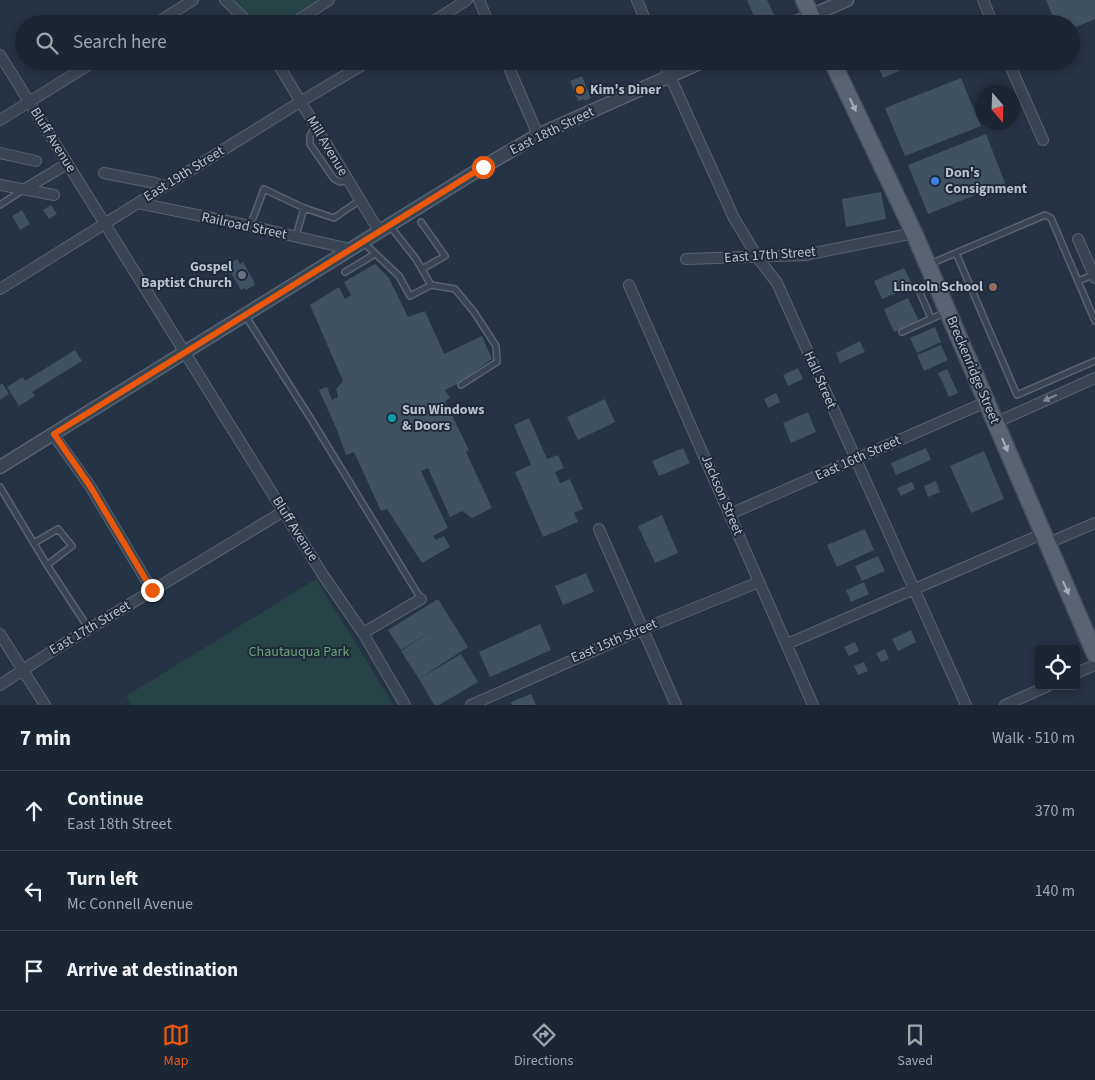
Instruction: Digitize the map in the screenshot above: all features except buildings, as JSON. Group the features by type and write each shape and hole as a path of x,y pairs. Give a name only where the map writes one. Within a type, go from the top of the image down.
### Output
{"main road":[{"path":"804,0 811,15"},
{"name":"Breckenridge Street","path":"836,70 914,233 1095,654"}],"street":[{"path":"169,15 193,0"},
{"path":"225,0 241,15"},
{"path":"306,15 329,0"},
{"path":"444,15 468,0"},
{"path":"479,0 485,15"},
{"path":"637,0 643,15"},
{"path":"822,15 847,0"},
{"path":"984,0 990,15"},
{"name":"Bluff Avenue","path":"0,55 323,575 363,634 405,705"},
{"path":"0,120 81,70"},
{"name":"Mill Avenue","path":"281,70 360,200 384,228"},
{"name":"East 19th Street","path":"0,289 354,70"},
{"path":"510,70 538,135"},
{"name":"Hall Street","path":"668,70 734,218 758,258 777,283 966,705"},
{"name":"East 18th Street","path":"0,467 362,241 538,135 684,70"},
{"path":"1012,70 1043,140"},
{"path":"0,153 36,161"},
{"path":"25,189 67,164"},
{"path":"104,173 155,183 164,187"},
{"path":"0,185 54,195"},
{"name":"Railroad Street","path":"138,204 250,226 350,250"},
{"name":"East 17th Street","path":"686,259 805,255 914,233"},
{"path":"1078,239 1094,276"},
{"name":"Jackson Street","path":"629,285 814,705"},
{"path":"996,423 1095,378"},
{"name":"East 16th Street","path":"730,514 986,402"},
{"path":"54,434 90,486 152,590"},
{"name":"East 17th Street","path":"0,685 152,590 284,511"},
{"path":"787,644 914,589 1044,539 1095,523"},
{"path":"599,529 676,705"},
{"name":"East 15th Street","path":"471,705 643,629 759,582"},
{"path":"363,634 421,599"},
{"path":"0,634 44,705"},
{"path":"1080,672 1095,665"},
{"path":"1006,705 1039,690"}],"lane":[{"path":"0,205 25,189"},
{"path":"250,226 264,189 304,208 334,218 360,200"},
{"path":"296,237 304,208"},
{"path":"927,265 1045,215 1051,218 1095,321"},
{"path":"421,222 445,256 422,268"},
{"path":"384,228 422,268 431,285"},
{"path":"362,241 399,276 410,296 431,285 455,289 474,312 496,346 497,362 461,385"},
{"path":"956,253 1017,395 1095,361"},
{"path":"345,272 375,254"},
{"path":"1078,282 1094,276"},
{"path":"931,318 919,290 935,283"},
{"path":"902,332 947,312"},
{"path":"245,315 421,599"},
{"path":"0,488 89,629"},
{"path":"34,543 58,529 72,546 47,565"}],"green space":[{"path":"225,0 329,0 306,15 241,15"},
{"name":"Chautauqua Park","path":"316,579 394,705 132,705 126,696"}],"place":[{"name":"Kim's Diner","path":"580,90"},
{"name":"Don's Consignment","path":"935,181"},
{"name":"Gospel Baptist Church","path":"242,275"},
{"name":"Lincoln School","path":"993,287"},
{"name":"Sun Windows & Doors","path":"392,418"}],"route":[{"path":"152,590 90,486 54,434 483,167"}]}
